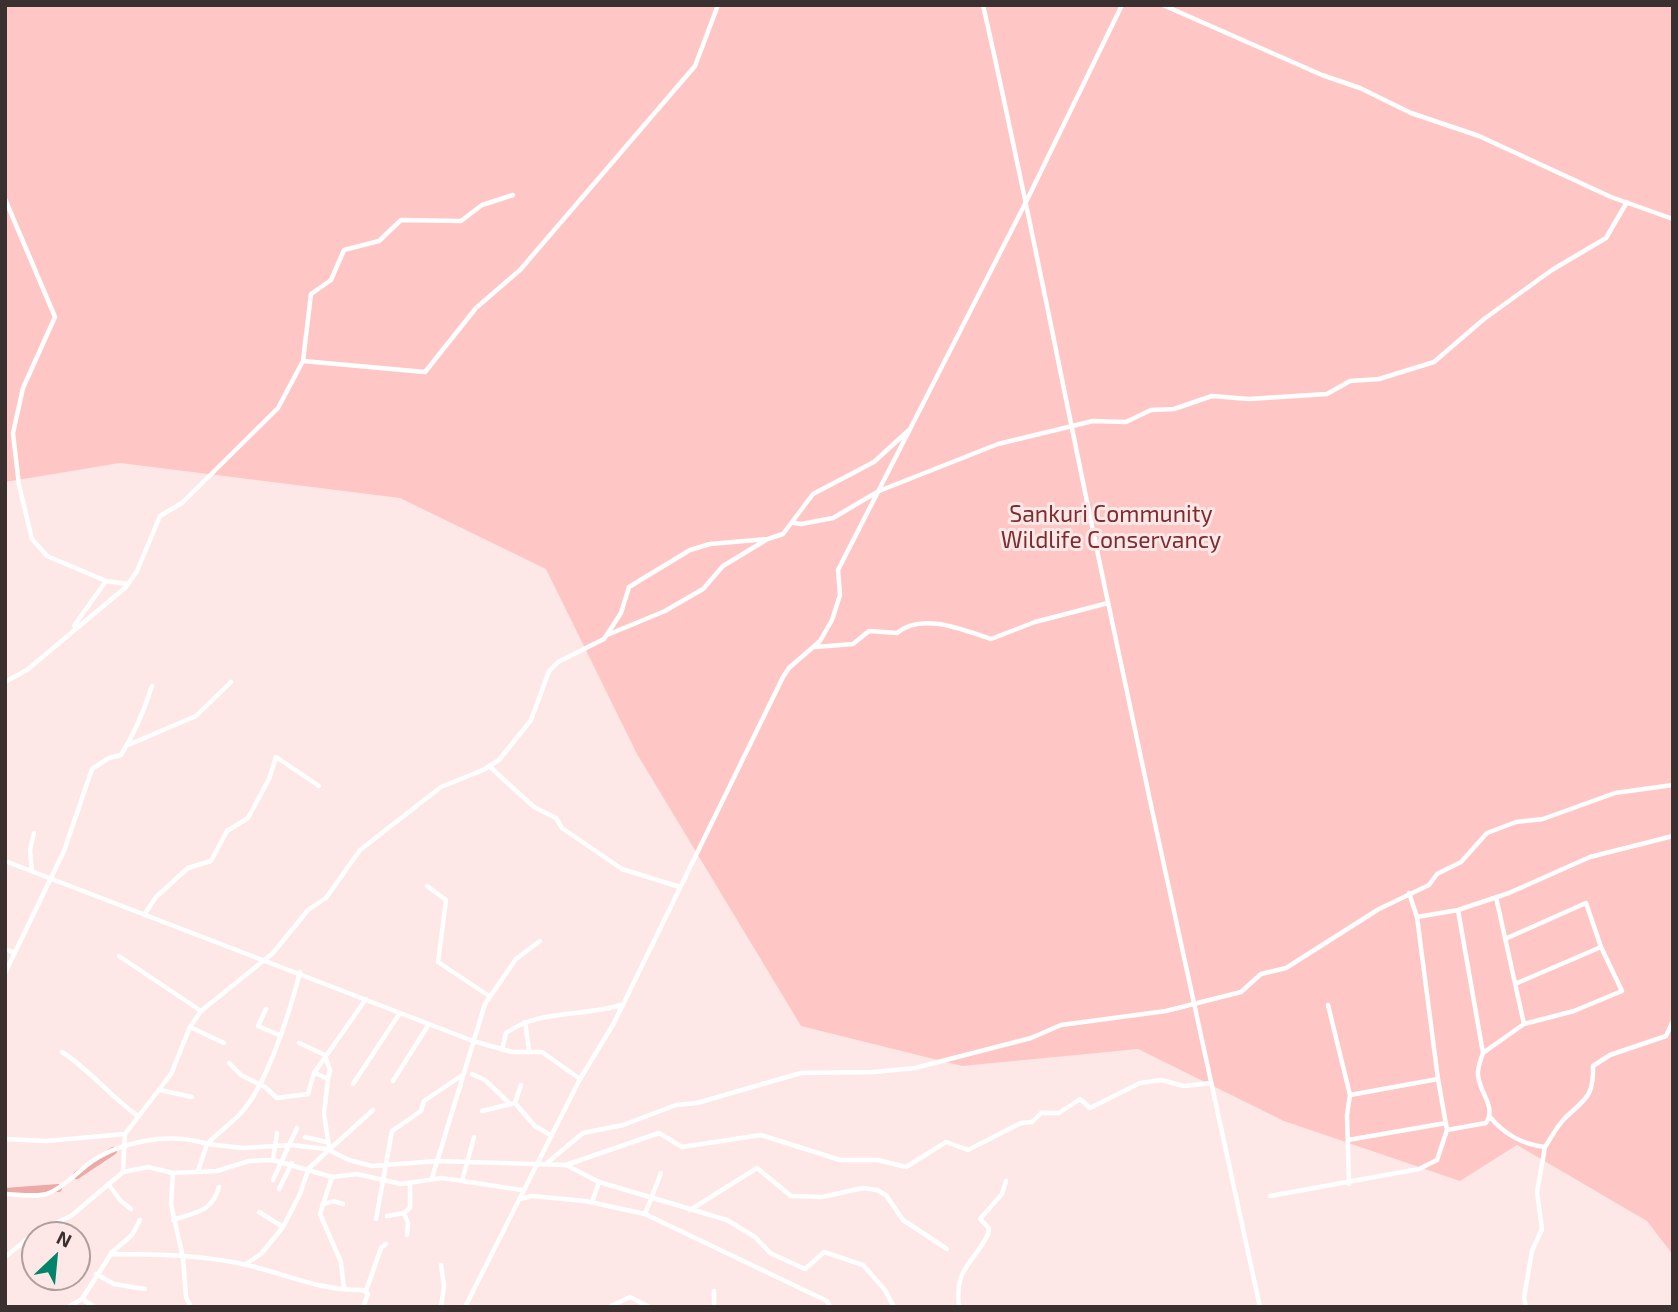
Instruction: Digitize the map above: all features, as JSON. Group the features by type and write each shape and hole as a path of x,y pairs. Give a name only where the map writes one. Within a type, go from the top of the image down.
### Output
{"street":[{"path":"303,361 425,372 476,308 520,270 695,66 718,5"},
{"path":"983,5 1027,200 1108,603 1260,1307"},
{"path":"543,1163 552,1136 580,1079 621,1005 783,677 789,668 815,647 837,610 840,595 838,570 1027,200 1122,5"},
{"path":"1163,5 1322,75 1360,88 1411,113 1479,136 1627,202 1673,219"},
{"path":"5,682 27,670 128,584 137,571 160,516 182,503 275,413 303,361 311,294 331,281 344,250 379,241 401,220 461,221 482,205 513,195"},
{"path":"5,199 55,317 23,388 13,433 19,485 32,539 47,556 106,581 128,584"},
{"path":"793,523 802,524 832,518 878,491 998,444 1093,421 1125,422 1150,410 1174,409 1212,396 1249,399 1327,394 1350,381 1379,380 1434,362 1484,319 1552,270 1606,238 1627,202"},
{"path":"123,1172 125,1134 176,1066 190,1027 201,1012 264,959 308,910 326,898 360,850 441,787 490,767 531,720 549,671 558,662 589,649 606,635 665,611 703,589 723,566 768,539 783,534 813,494 874,462 910,430"},
{"path":"606,635 621,612 629,587 678,556 710,544 768,539"},
{"path":"72,629 106,581"},
{"path":"815,647 853,643 869,631 897,633 906,625 945,624 990,639 1035,622 1108,603"},
{"path":"127,746 196,716 231,682"},
{"path":"5,973 67,843 92,769 109,758 121,755 136,733 140,712 152,686"},
{"path":"144,915 156,897 188,869 211,861 227,831 248,818 269,779 276,757 319,786"},
{"path":"490,767 534,807 556,818 562,828 622,869 680,887"},
{"path":"466,1307 522,1189 543,1163 583,1133 622,1125 676,1105 697,1103 801,1073 915,1068 1031,1038 1062,1025 1166,1011 1241,992 1261,974 1286,968 1409,892 1429,885 1437,874 1461,862 1487,833 1516,822 1543,819 1615,793 1673,785"},
{"path":"32,871 30,850 34,833"},
{"path":"1417,917 1458,910 1590,858 1673,836"},
{"path":"5,861 300,972 473,1041 502,1050 542,1052 580,1079"},
{"path":"427,886 446,900 438,962 489,996"},
{"path":"1270,1196 1419,1170 1437,1160 1447,1127 1438,1079 1417,917 1409,892"},
{"path":"1496,897 1524,1024"},
{"path":"1483,1053 1524,1024 1574,1011 1622,991 1601,947 1586,903 1505,939"},
{"path":"1458,910 1483,1053 1478,1075 1490,1117 1501,1130 1514,1138 1529,1145 1545,1147"},
{"path":"432,1178 489,996 516,959 540,941"},
{"path":"1515,984 1601,947"},
{"path":"5,949 15,953"},
{"path":"119,956 201,1012"},
{"path":"198,1171 207,1144 239,1115 260,1084 300,972"},
{"path":"229,1063 241,1075 260,1084 277,1098 304,1096 309,1093 314,1073 366,999"},
{"path":"502,1050 506,1033 526,1022 551,1016 593,1013 621,1005"},
{"path":"1328,1005 1350,1095 1349,1184"},
{"path":"266,1009 258,1026 279,1035"},
{"path":"353,1084 400,1013"},
{"path":"1526,1307 1524,1298 1532,1251 1542,1229 1537,1192 1545,1147 1564,1119 1585,1103 1594,1080 1593,1066 1610,1055 1666,1036 1673,1021"},
{"path":"526,1022 528,1050"},
{"path":"393,1082 429,1024"},
{"path":"190,1027 224,1043"},
{"path":"299,1043 326,1055"},
{"path":"62,1052 88,1069 111,1096 138,1116"},
{"path":"326,1055 330,1070 324,1114 328,1146"},
{"path":"314,1073 328,1079"},
{"path":"472,1074 485,1080 535,1126 552,1136"},
{"path":"376,1219 392,1131 421,1111 424,1101 463,1076"},
{"path":"1350,1095 1438,1079"},
{"path":"566,1165 659,1133 682,1147 761,1135 840,1160 878,1160 906,1167 946,1142 968,1150 1021,1122 1032,1122 1041,1113 1059,1113 1080,1099 1090,1108 1140,1083 1161,1080 1185,1086 1211,1083"},
{"path":"482,1111 512,1103 521,1085"},
{"path":"160,1090 192,1097"},
{"path":"246,1264 261,1254 283,1227 300,1194 309,1168 328,1146 373,1110"},
{"path":"1348,1140 1486,1123 1490,1117"},
{"path":"273,1180 297,1128"},
{"path":"272,1160 277,1146 277,1133"},
{"path":"5,1139 46,1141 125,1134"},
{"path":"305,1137 328,1146 349,1160 372,1166 437,1161 566,1165 599,1182 727,1220 755,1237 770,1254 805,1269 824,1252 861,1264 883,1286 894,1307"},
{"path":"462,1181 474,1137"},
{"path":"5,1194 50,1193 74,1178 87,1165 123,1147 164,1139 243,1148 328,1146"},
{"path":"5,1257 36,1232 71,1216 123,1172 152,1167 173,1173 217,1171 249,1161 272,1160 292,1163 332,1177 357,1174 383,1182 410,1184 432,1178 522,1189"},
{"path":"279,1189 292,1163"},
{"path":"690,1211 757,1168 790,1196 822,1197 863,1188 877,1190 886,1195 903,1220 947,1249"},
{"path":"173,1173 173,1220 183,1258 186,1297 191,1307"},
{"path":"645,1214 661,1173"},
{"path":"332,1177 320,1214 341,1262 344,1289"},
{"path":"958,1307 958,1283 962,1269 988,1234 989,1228 980,1219 1002,1194 1006,1181"},
{"path":"592,1202 599,1182"},
{"path":"108,1184 116,1196 131,1209"},
{"path":"387,1216 404,1213 411,1204 410,1184"},
{"path":"173,1220 207,1208 216,1198 219,1187"},
{"path":"519,1199 532,1196 592,1202 645,1214 827,1301 830,1307"},
{"path":"321,1205 334,1201 343,1204"},
{"path":"259,1212 283,1227"},
{"path":"404,1213 408,1223 407,1236"},
{"path":"68,1307 82,1299 111,1254 132,1235 140,1220"},
{"path":"363,1307 381,1248 386,1244"},
{"path":"111,1254 246,1264 302,1283 366,1291"},
{"path":"441,1265 444,1286 441,1307"},
{"path":"96,1275 114,1284 145,1290"},
{"path":"714,1291 714,1307"},
{"path":"609,1307 625,1297 649,1307"},
{"path":"82,1299 94,1307"}],"green space":[{"name":"Sankuri Community Wildlife Conservancy","path":"5,5 1673,5 1673,1255 1647,1221 1517,1145 1460,1181 1284,1121 1138,1049 962,1066 801,1026 637,754 546,569 400,498 120,463 5,482"}],"waterway":[{"path":"77,1175 113,1151"},
{"path":"5,1192 58,1188"}]}
